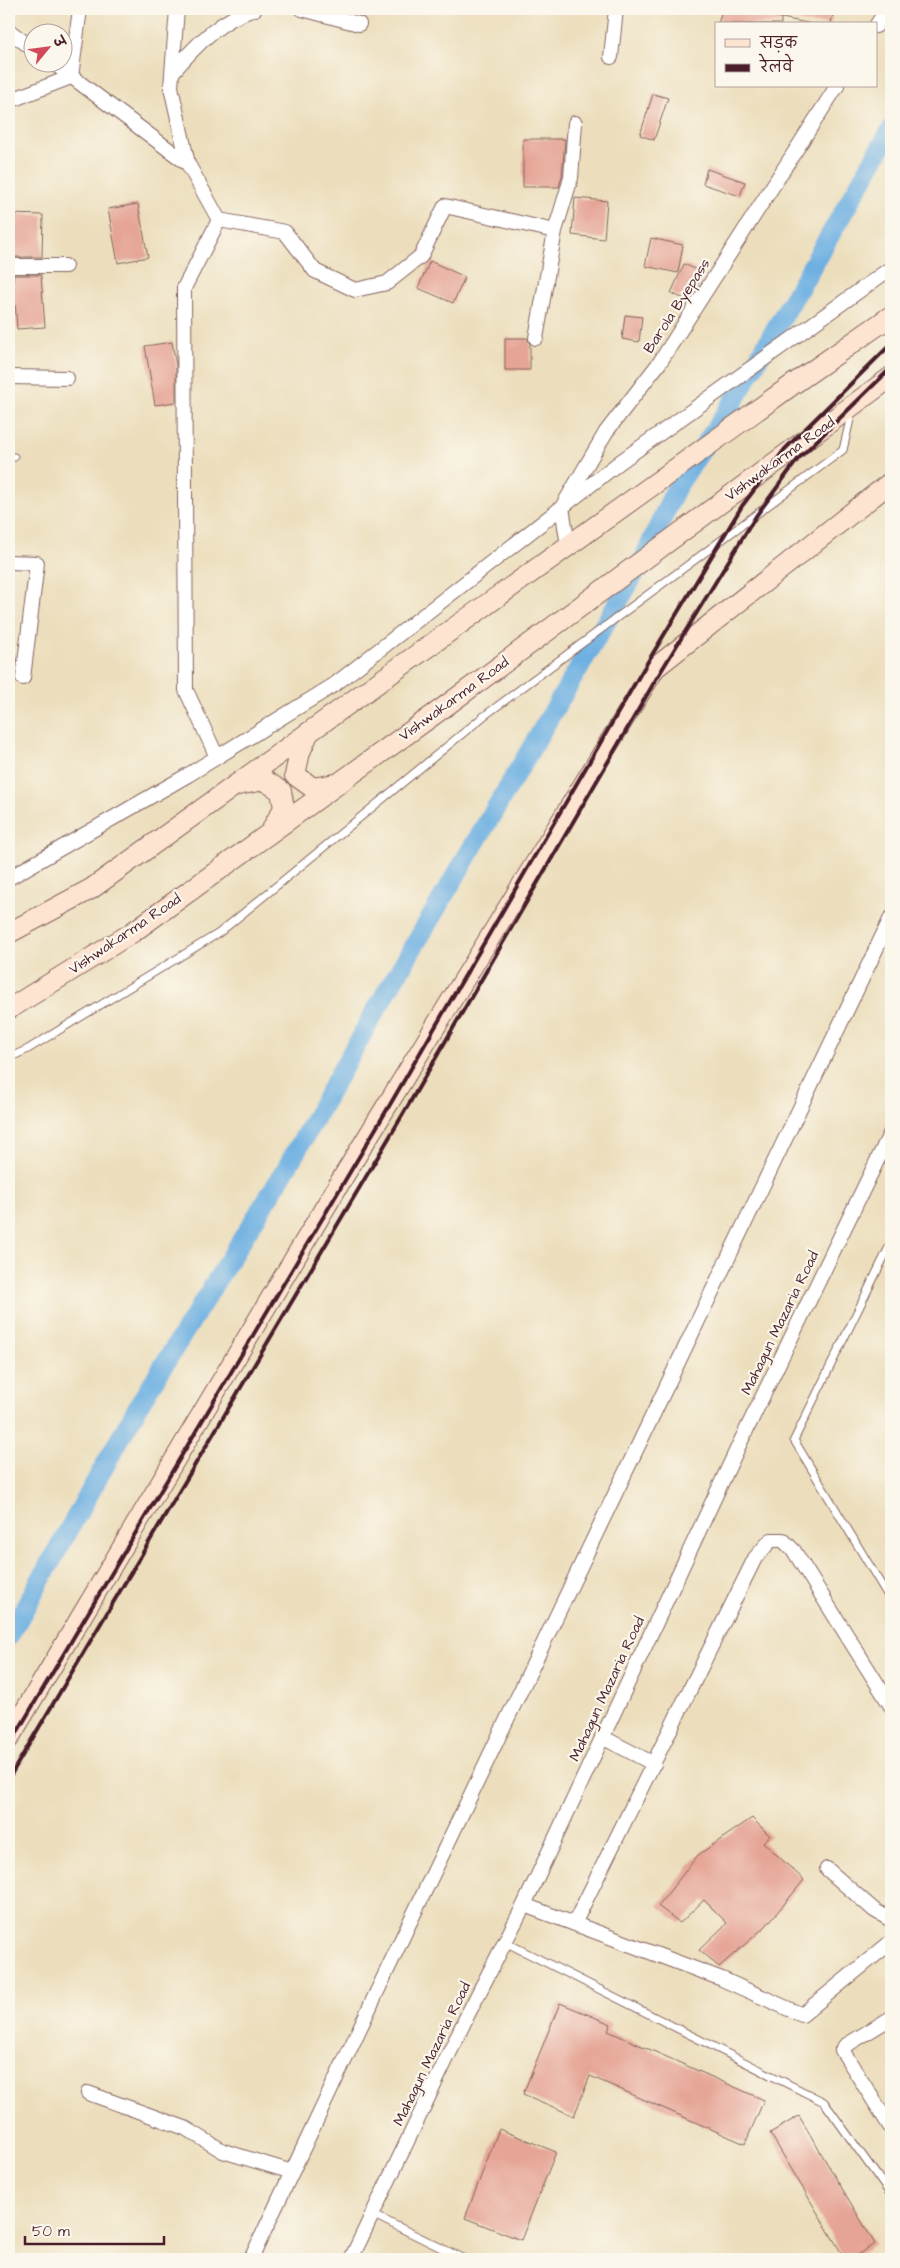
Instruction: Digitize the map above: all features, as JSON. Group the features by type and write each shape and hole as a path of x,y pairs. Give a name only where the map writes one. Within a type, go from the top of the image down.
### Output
{"main road":[{"path":"9,933 91,889 792,385 891,316"},
{"name":"Vishwakarma Road","path":"9,1008 133,932 335,784 443,708 891,376"},
{"path":"9,1738 350,1165 655,668 891,482"},
{"path":"310,732 300,752 295,775 313,788 335,784"},
{"path":"234,786 264,780 281,791 284,808 269,833"}],"street":[{"path":"71,77 80,9"},
{"path":"177,9 171,87 188,164 219,220"},
{"path":"172,73 207,36 244,12 255,9"},
{"path":"302,9 359,24"},
{"path":"611,57 616,9"},
{"path":"878,23 887,9"},
{"path":"9,31 22,41"},
{"path":"65,72 188,164"},
{"path":"9,102 71,77"},
{"name":"Barola Byepass","path":"562,507 606,432 660,362 837,88"},
{"path":"536,338 555,231 571,178 575,123"},
{"path":"219,220 285,232 314,271 355,290 387,283 421,256 446,206 555,231"},
{"path":"217,757 186,690 184,288 219,220"},
{"path":"9,266 65,266"},
{"path":"9,878 217,757 334,685 620,462 891,268"},
{"path":"9,377 67,378"},
{"path":"562,507 568,546"},
{"path":"9,562 37,563 23,678"},
{"path":"251,2259 891,918"},
{"name":"Mahagun Mazaria Road","path":"355,2258 372,2214 524,1905 736,1452 891,1132"},
{"path":"575,1922 755,1558 771,1540 783,1540 794,1551 891,1706"},
{"path":"602,1737 654,1764"},
{"path":"827,1869 874,1910 891,1920"},
{"path":"524,1905 575,1922 722,1979 802,2015 891,1942"},
{"path":"891,2018 845,2046 842,2050 891,2128"},
{"path":"88,2093 185,2128 223,2151 292,2172"}],"lane":[{"path":"9,1058 28,1049 219,933 484,716 843,450 854,404"},
{"path":"891,1243 794,1440 891,1601"},
{"path":"505,1942 824,2102 891,2195"},
{"path":"372,2214 464,2259"}],"building":[{"path":"722,9 743,9 781,18 781,22 719,22"},
{"path":"773,9 834,9 831,22 802,22 772,16"},
{"path":"653,94 668,98 654,140 640,135"},
{"path":"523,139 565,139 562,176 559,187 523,187"},
{"path":"707,169 745,182 740,196 703,184"},
{"path":"575,198 607,201 604,239 572,235"},
{"path":"138,204 148,257 118,263 108,209"},
{"path":"9,214 43,215 42,257 9,257"},
{"path":"651,238 683,245 678,273 645,266"},
{"path":"430,261 465,277 453,303 418,288"},
{"path":"684,264 703,273 689,301 671,293"},
{"path":"13,275 41,275 45,327 17,329"},
{"path":"625,315 642,317 639,342 622,339"},
{"path":"505,338 527,338 530,344 530,370 505,370"},
{"path":"172,342 176,365 176,402 155,405 145,346"},
{"path":"752,1818 770,1836 763,1842 804,1880 766,1926 719,1967 699,1950 727,1923 704,1900 680,1923 658,1906 698,1855"},
{"path":"560,2003 611,2024 608,2031 764,2100 745,2144 590,2076 574,2116 523,2094"},
{"path":"799,2116 875,2244 850,2259 845,2259 770,2133"},
{"path":"499,2129 556,2152 521,2240 465,2218"}],"waterway":[{"path":"9,1636 140,1403 286,1169 373,1015 644,558 676,488 732,404 891,130"}],"railway":[{"path":"9,1746 388,1108 641,673 742,506 785,449 891,344"},
{"path":"9,1778 402,1116 655,681 756,516 798,459 891,368"}]}
